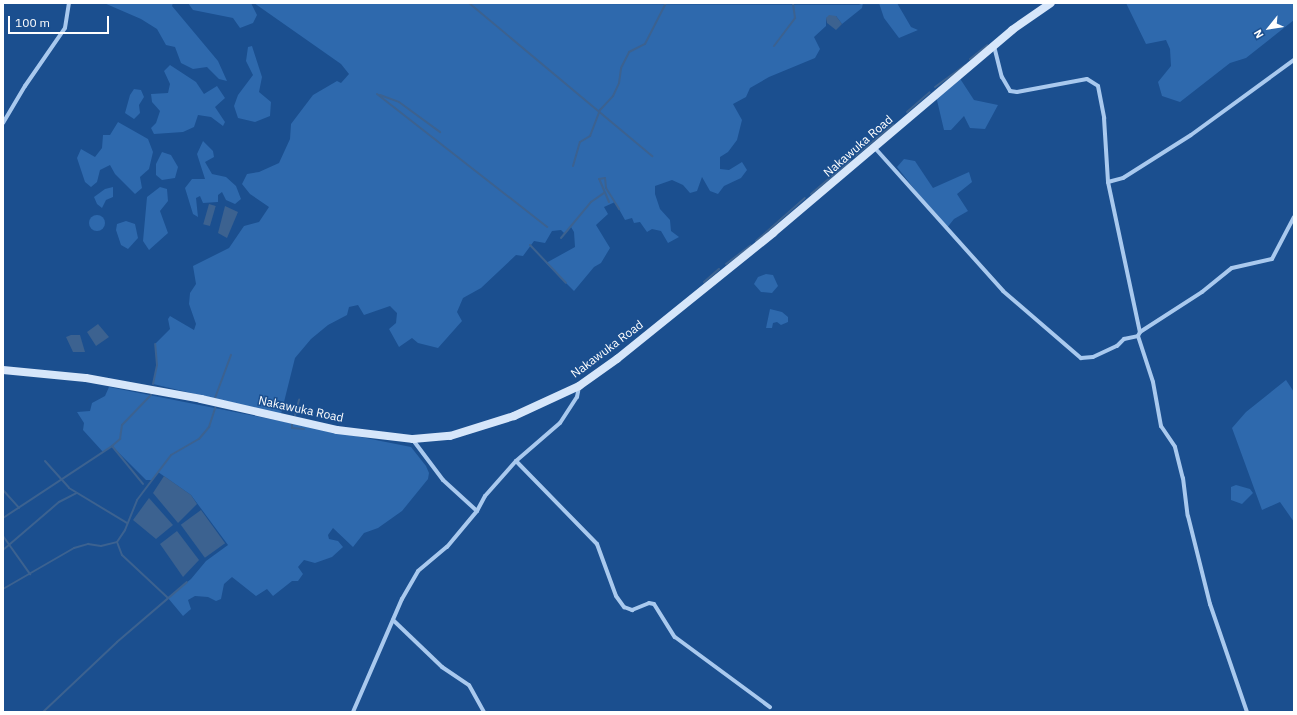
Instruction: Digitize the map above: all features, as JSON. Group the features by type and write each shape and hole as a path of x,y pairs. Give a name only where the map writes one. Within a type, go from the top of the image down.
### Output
{"main road":[{"name":"Nakawuka Road","path":"3,370 86,378 201,399 344,431 413,439 431,439 470,430 534,408 579,386 617,359 766,240 994,45 1051,3"}],"street":[{"path":"3,123 25,86 65,28 69,3"},
{"path":"994,45 1002,77 1010,91 1017,92 1087,79 1097,84 1104,118 1108,182 1139,334 1153,382 1161,426 1175,447 1183,478 1188,516 1210,604 1247,712"},
{"path":"1108,182 1123,178 1191,135 1294,60"},
{"path":"874,147 1003,291 1081,358 1093,358 1117,346 1124,339 1139,334 1202,292 1232,268 1272,259 1294,217"},
{"path":"353,712 393,620 418,571 447,548 477,511 485,496 516,461 560,423 577,397 579,386"},
{"path":"413,439 447,485 477,511"},
{"path":"516,461 597,544 616,596 624,607 632,610 649,603 654,604 675,637 770,707"},
{"path":"393,620 442,667 469,685 484,712"}],"shaded area":[{"path":"104,3 173,3 172,6 218,61 227,81 219,79 207,67 193,69 181,63 175,47 166,45 157,29 141,19"},
{"path":"188,3 251,3 257,15 253,23 240,28 233,18 193,10"},
{"path":"254,3 859,5 863,3 862,8 842,24 836,16 826,18 826,26 814,37 820,49 815,58 769,77 750,88 746,97 733,104 742,120 737,140 728,152 720,157 720,169 729,170 742,162 747,170 741,178 724,186 718,194 710,191 702,177 697,191 690,193 683,185 672,180 655,186 655,194 660,209 670,220 671,231 679,237 668,243 661,231 652,229 647,232 640,222 634,223 632,218 625,220 615,202 604,207 608,214 596,225 610,248 601,263 594,267 574,291 546,263 575,247 574,232 571,227 565,234 561,230 552,231 545,243 534,241 523,256 516,255 481,288 463,298 457,312 462,321 438,348 418,343 412,338 399,347 389,329 396,323 397,313 390,306 364,315 358,305 349,307 347,315 328,325 311,339 295,358 281,414 153,384 157,365 155,344 170,329 168,319 170,316 194,330 196,324 189,304 190,293 196,284 193,266 229,248 244,226 259,222 269,207 250,194 242,184 247,174 259,172 279,163 290,139 291,124 313,95 337,81 341,83 349,74 341,64"},
{"path":"879,3 897,3 911,27 918,30 899,38 884,18"},
{"path":"1126,3 1294,3 1294,20 1246,58 1230,63 1180,102 1162,96 1158,82 1171,66 1170,49 1166,40 1146,44"},
{"path":"829,15 836,16 842,24 836,30 827,23 826,18"},
{"path":"252,46 262,77 259,92 271,102 270,116 255,122 238,118 234,106 238,95 253,75 246,61 248,47"},
{"path":"170,65 196,82 204,94 217,86 225,98 215,107 225,122 223,126 211,117 198,115 194,127 183,132 154,134 151,128 156,123 160,111 152,102 151,94 168,93 170,84 164,71"},
{"path":"959,77 974,100 998,105 985,129 970,128 964,116 951,130 944,130 936,96"},
{"path":"134,89 141,90 144,97 139,105 140,113 134,119 125,113 130,95"},
{"path":"118,122 148,139 153,152 149,169 140,177 142,188 135,194 115,174 110,165 100,170 97,182 91,187 85,182 77,158 81,149 95,157 102,148 103,135 110,135"},
{"path":"203,141 213,151 214,157 205,162 212,174 226,177 236,186 241,199 235,204 226,200 222,192 218,195 218,202 203,203 200,196 196,198 198,217 193,214 185,188 192,179 205,179 197,154"},
{"path":"162,152 171,155 178,167 175,178 162,180 156,175 156,164"},
{"path":"904,159 915,161 933,188 969,172 972,182 957,194 968,211 954,219 946,229 897,167"},
{"path":"113,187 113,197 106,200 102,208 97,204 94,197 105,189"},
{"path":"160,187 167,189 168,201 160,211 168,233 149,250 143,241 147,197"},
{"path":"209,204 216,206 210,226 203,224"},
{"path":"225,206 238,212 227,238 218,233"},
{"path":"94,215 100,215 105,220 103,229 100,231 94,231 89,226 89,220"},
{"path":"126,221 135,224 138,238 128,249 121,245 116,230 117,224"},
{"path":"766,274 773,275 778,286 772,293 761,292 754,284 758,277"},
{"path":"770,309 782,312 788,317 788,322 781,325 777,322 773,323 772,328 766,328"},
{"path":"98,324 109,337 96,346 87,332"},
{"path":"71,335 80,335 85,352 73,352 66,337"},
{"path":"1286,380 1294,392 1294,522 1280,502 1262,510 1232,428 1246,412"},
{"path":"109,387 411,447 426,466 429,473 428,479 402,511 378,528 364,533 353,547 333,528 328,535 329,539 338,541 343,547 332,557 315,563 304,560 298,567 303,574 298,581 292,581 273,596 267,589 256,596 232,577 224,584 221,599 216,601 208,597 195,596 188,600 191,609 183,616 168,598 191,579 206,561 228,545 191,495 158,472 152,480 146,480 112,446 103,452 83,430 84,423 77,412 90,411 92,403 105,396"},
{"path":"164,476 191,495 197,504 178,523 153,493"},
{"path":"1236,485 1250,489 1253,493 1242,504 1231,500 1231,487"},
{"path":"149,498 173,525 156,539 133,520"},
{"path":"201,510 225,543 205,558 181,525"},
{"path":"177,531 199,560 183,577 160,544"}],"waterway":[{"path":"469,3 652,156"},
{"path":"573,166 580,142 590,136 600,110 613,96 619,83 621,68 629,52 645,44 666,3"},
{"path":"774,46 795,18 793,3"},
{"path":"970,59 987,45"},
{"path":"935,87 965,65"},
{"path":"907,112 930,92"},
{"path":"377,94 547,227"},
{"path":"380,95 399,102 440,132"},
{"path":"855,156 894,124"},
{"path":"811,194 851,160"},
{"path":"609,202 599,179 605,178 606,188 619,209"},
{"path":"561,238 591,202 604,193"},
{"path":"756,241 805,198"},
{"path":"530,245 566,283"},
{"path":"726,264 751,245"},
{"path":"704,282 719,269"},
{"path":"153,384 157,365 155,344"},
{"path":"215,398 231,355"},
{"path":"3,518 112,446 120,439 122,425 151,395"},
{"path":"295,415 299,400"},
{"path":"3,589 74,548 88,544 101,546 117,542 125,530 137,500 171,455 199,439 209,427 215,408"},
{"path":"292,423 292,428 304,429"},
{"path":"112,446 143,484"},
{"path":"45,461 69,488 127,523"},
{"path":"3,490 19,508"},
{"path":"3,550 59,502 77,493"},
{"path":"3,536 30,574"},
{"path":"117,542 122,555 168,598"},
{"path":"43,712 117,642 187,582"}]}
